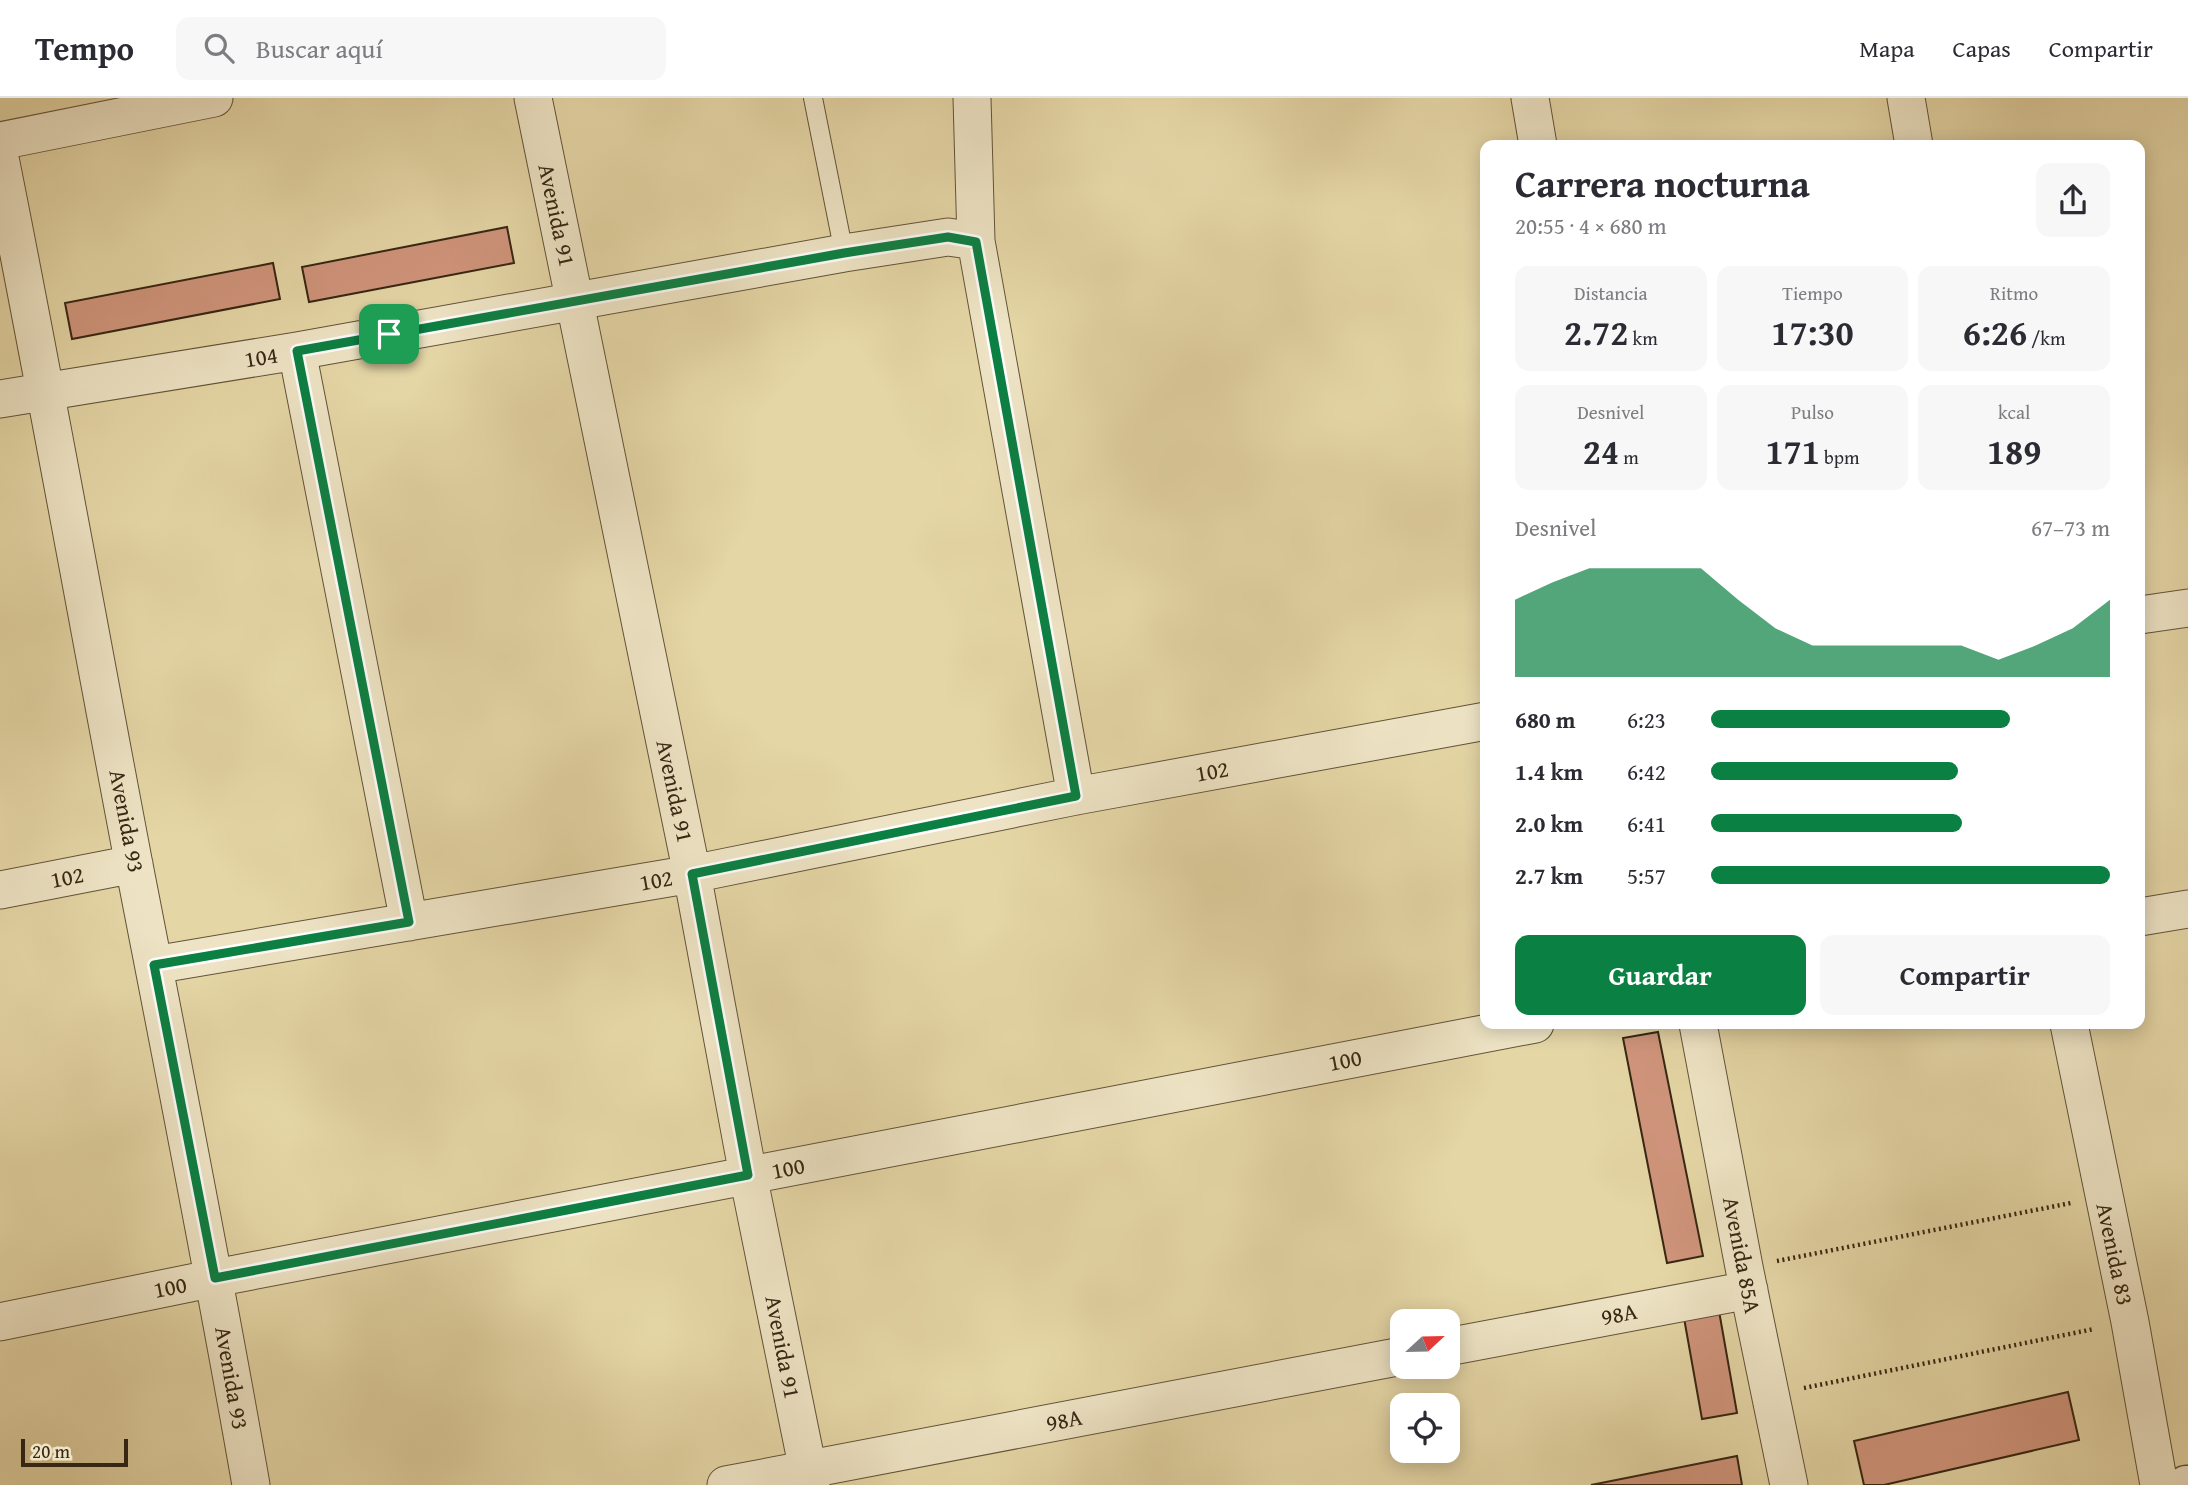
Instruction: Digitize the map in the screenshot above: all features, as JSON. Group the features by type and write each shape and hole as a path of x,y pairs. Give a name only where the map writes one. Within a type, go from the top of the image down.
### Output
{"street":[{"path":"0,141 214,98"},
{"name":"Avenida 91","path":"533,98 692,874 748,1175 809,1477"},
{"path":"972,98 976,242 1076,796"},
{"path":"1530,98 1537,140"},
{"path":"1906,98 1913,140"},
{"name":"Avenida 93","path":"0,158 215,1278 251,1485"},
{"name":"104","path":"0,399 297,351 844,253 948,237 976,242"},
{"path":"297,351 409,922"},
{"path":"2145,614 2188,608"},
{"name":"102","path":"154,965 692,874 1076,796 1480,722"},
{"name":"102","path":"0,890 134,864"},
{"path":"2145,916 2188,909"},
{"name":"100","path":"0,1322 215,1278 1509,1029"},
{"name":"Avenida 85A","path":"1699,1029 1746,1279 1789,1485"},
{"name":"Avenida 83","path":"2070,1029 2130,1322 2159,1485"},
{"name":"98A","path":"1460,1344 1746,1279"},
{"name":"98A","path":"726,1485 809,1477 1390,1358"}],"lane":[{"path":"813,98 844,253"}],"path":[{"path":"1746,1279 2103,1197"},
{"path":"1769,1395 2130,1322"}],"building":[{"path":"507,227 514,263 309,302 302,267"},
{"path":"273,263 280,299 72,339 65,303"},
{"path":"1658,1032 1703,1256 1667,1263 1623,1038"},
{"path":"1719,1311 1737,1413 1702,1419 1684,1318"},
{"path":"2068,1392 2079,1440 1884,1485 1864,1485 1854,1441"},
{"path":"1737,1456 1742,1485 1591,1485"}],"route":[{"path":"948,237 976,242 1076,796 692,874 748,1175 215,1278 154,965 409,922 297,351 389,334 844,253 948,237"}]}
